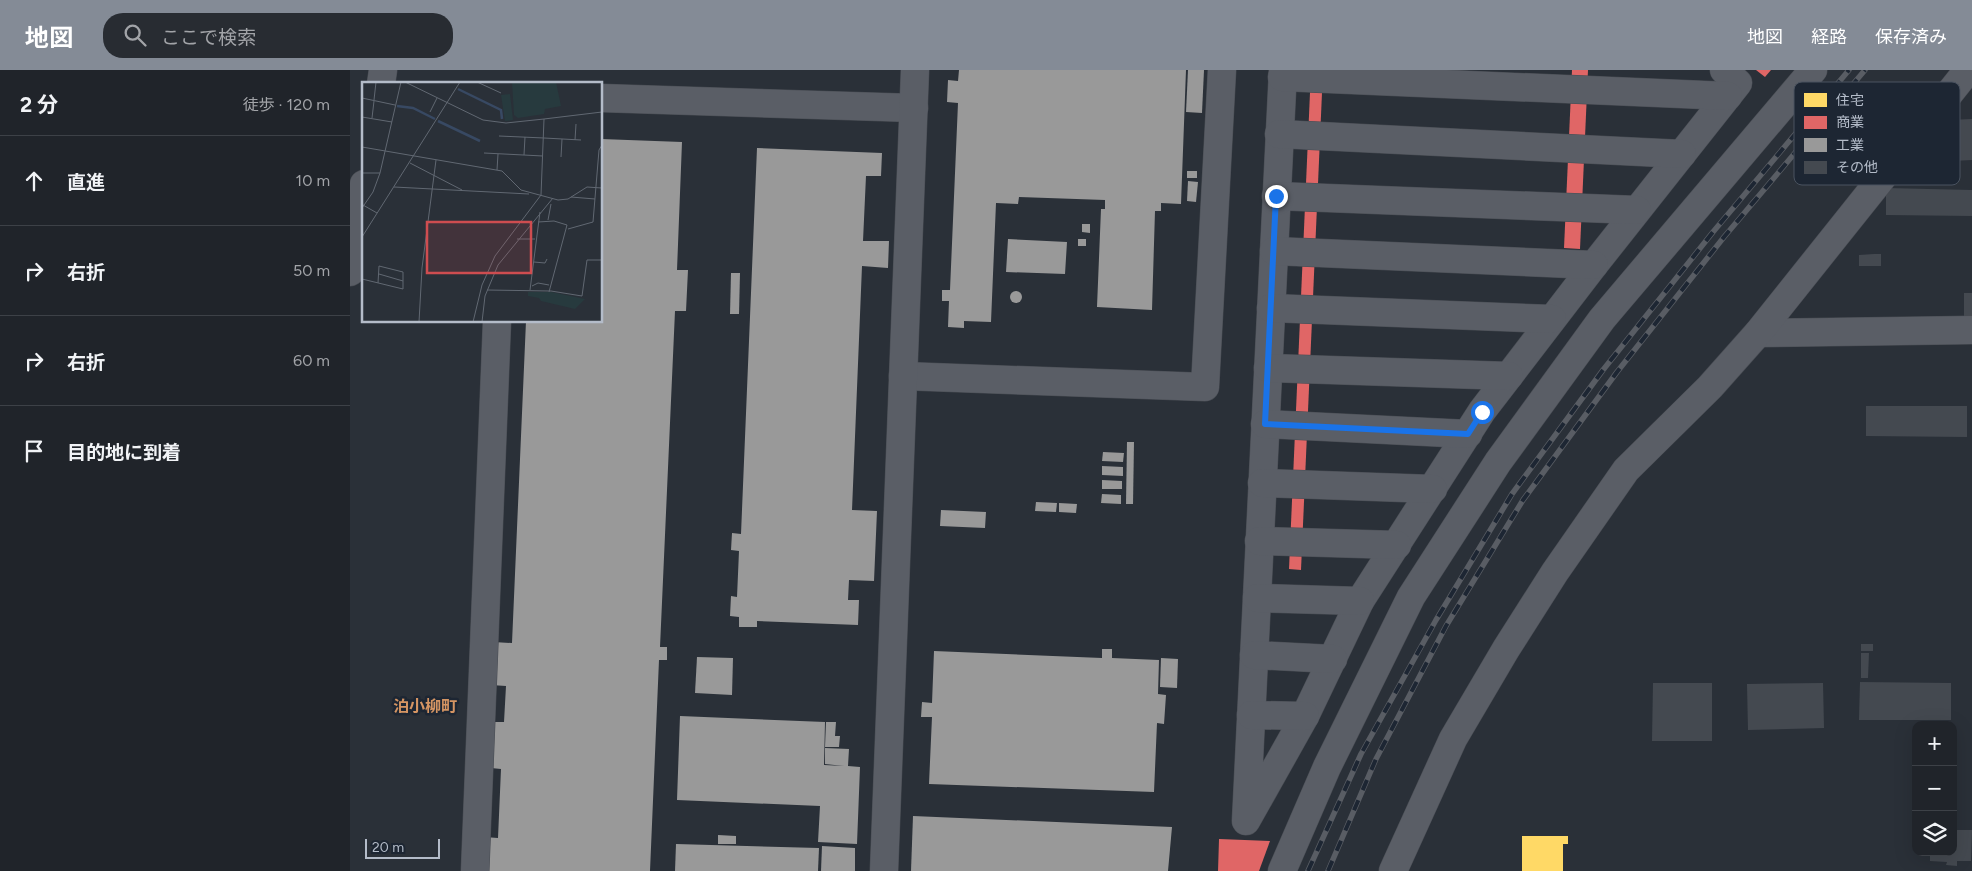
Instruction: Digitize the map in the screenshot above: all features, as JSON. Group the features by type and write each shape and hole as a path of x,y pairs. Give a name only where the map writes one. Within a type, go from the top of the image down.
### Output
{"street":[{"path":"884,871 915,70"},
{"path":"903,376 1205,387 1222,70"},
{"path":"1803,82 1813,70"},
{"path":"1958,82 1968,70"},
{"path":"1282,73 1726,83 1682,154 1552,319 1468,434 1360,601 1305,716 1246,821 1282,73"},
{"path":"1282,871 1327,767 1411,597 1498,462 1602,319 1794,92"},
{"path":"602,98 914,108"},
{"path":"1280,134 1682,154"},
{"path":"1392,871 1453,740 1506,649 1555,572 1626,470 1710,387 1758,333 1876,185"},
{"path":"350,272 359,190"},
{"path":"1276,196 1637,210"},
{"path":"1274,251 1594,265"},
{"path":"1271,308 1552,319"},
{"path":"475,871 497,322"},
{"path":"1758,333 1972,330"},
{"path":"1268,368 1509,376"},
{"path":"1265,424 1468,434"},
{"path":"1262,483 1433,489"},
{"path":"1259,541 1397,545"},
{"path":"1257,598 1360,601"},
{"path":"1254,655 1333,659"},
{"path":"1251,715 1305,716"}],"building: 住宅":[{"path":"1522,836 1568,836 1568,844 1563,844 1563,871 1522,871"}],"building: 商業":[{"path":"1311,70 1323,70 1301,570 1289,569"},
{"path":"1572,70 1588,70 1580,249 1564,248"},
{"path":"1756,70 1771,70 1765,77"},
{"path":"1219,839 1270,841 1259,871 1218,871"}],"building: 工業":[{"path":"959,70 1186,70 1181,204 1161,203 1161,211 1155,211 1152,310 1097,307 1101,209 1105,209 1105,200 1019,197 1018,204 996,203 991,322 964,321 964,328 948,327 949,301 942,301 942,290 950,290 958,103 947,102 948,80 958,81"},
{"path":"1188,70 1204,70 1202,113 1186,112"},
{"path":"602,139 682,142 677,270 688,270 686,311 675,311 660,647 667,647 667,660 659,660 650,871 483,871 484,837 498,838 501,769 491,768 493,722 504,722 506,686 491,685 493,642 512,643 526,322 602,322"},
{"path":"757,148 882,153 881,176 866,176 863,241 889,241 888,268 862,266 852,510 877,511 874,581 849,580 848,600 859,600 858,625 757,621 757,627 739,627 739,617 730,616 731,596 737,597 739,551 731,550 732,533 741,534"},
{"path":"1187,171 1197,171 1197,178 1187,178"},
{"path":"1188,181 1198,182 1196,202 1187,201"},
{"path":"1082,224 1090,224 1090,233 1082,232"},
{"path":"1008,239 1067,242 1065,274 1006,272"},
{"path":"1078,239 1086,239 1086,246 1078,246"},
{"path":"731,273 740,273 739,314 730,314"},
{"path":"1016,291 1022,297 1016,303 1010,297"},
{"path":"1127,442 1134,442 1133,504 1126,504"},
{"path":"1103,452 1124,453 1123,462 1102,461"},
{"path":"1102,466 1123,467 1123,476 1102,475"},
{"path":"1102,480 1122,481 1122,489 1102,489"},
{"path":"1102,494 1121,495 1121,504 1101,503"},
{"path":"1036,502 1057,503 1056,512 1035,511"},
{"path":"1059,503 1077,504 1076,513 1059,512"},
{"path":"941,510 986,512 985,528 940,526"},
{"path":"1102,649 1112,649 1112,658 1159,660 1158,694 1166,695 1164,724 1157,723 1154,792 929,784 932,717 921,717 922,702 932,703 934,651 1102,658"},
{"path":"697,657 733,658 732,695 695,693"},
{"path":"1161,658 1178,659 1177,688 1160,687"},
{"path":"680,716 825,722 824,765 844,766 825,764 825,748 849,749 848,766 860,767 857,844 818,842 820,806 677,800"},
{"path":"826,722 836,722 835,736 840,736 839,747 825,747"},
{"path":"913,816 1172,827 1168,871 911,871"},
{"path":"718,835 736,836 736,844 718,844"},
{"path":"676,844 819,848 818,871 675,871"},
{"path":"822,846 855,848 855,871 821,871"}],"building: その他":[{"path":"1972,119 1972,160 1960,161 1960,120"},
{"path":"1886,188 1972,190 1972,216 1886,215"},
{"path":"1881,254 1881,266 1859,266 1859,255"},
{"path":"1964,293 1972,293 1972,317 1964,317"},
{"path":"1866,406 1967,406 1967,437 1866,436"},
{"path":"1861,644 1873,644 1873,651 1861,651"},
{"path":"1861,653 1869,653 1868,678 1861,678"},
{"path":"1860,682 1951,683 1951,720 1859,720"},
{"path":"1653,683 1712,683 1712,741 1652,741"},
{"path":"1823,683 1824,728 1748,730 1747,684"},
{"path":"1957,830 1972,830 1971,861 1957,861 1957,866 1946,865 1947,862 1930,861 1930,856 1957,856"}],"railway":[{"path":"1839,82 1849,70"},
{"path":"1855,82 1865,70"},
{"path":"1308,871 1361,754 1436,620 1512,494 1603,370 1713,232 1794,136"},
{"path":"1328,871 1376,759 1446,626 1523,500 1617,372 1724,237 1794,154"}],"district":[{"name":"泊小柳町","path":"425,706"}],"route":[{"path":"1276,196 1265,424 1468,434 1482,412"}]}
